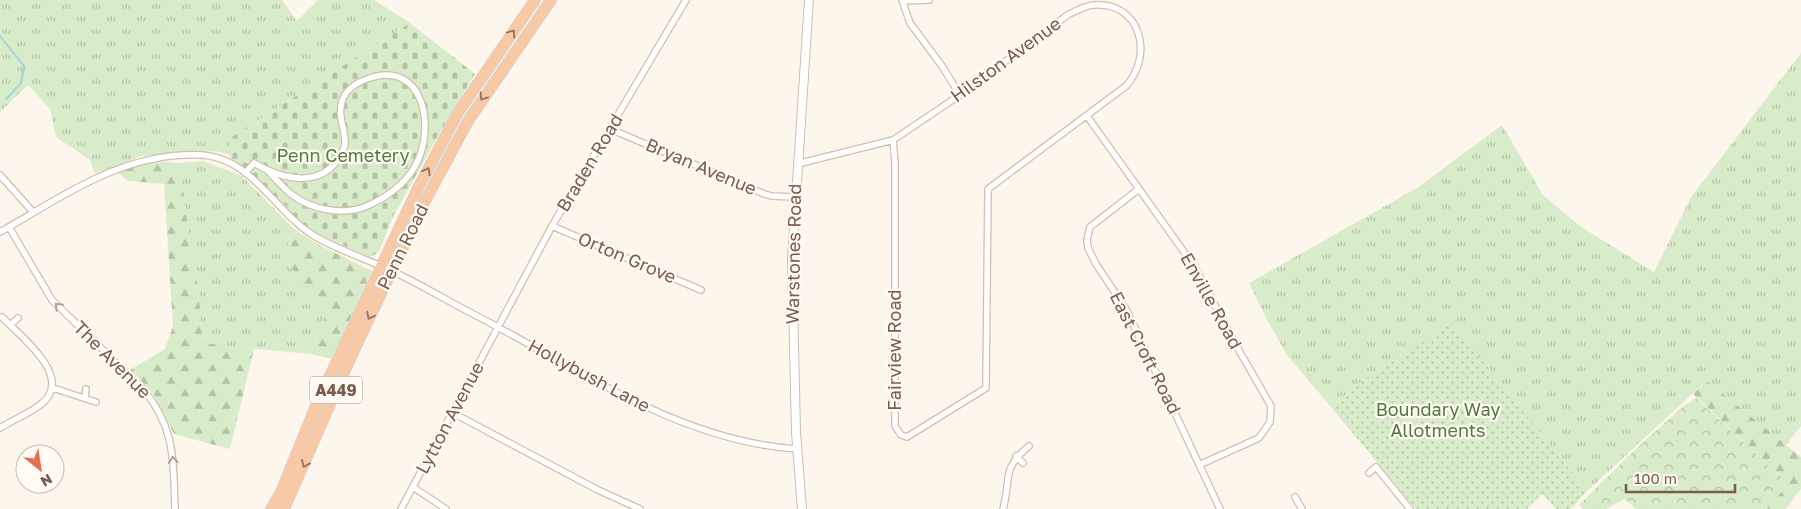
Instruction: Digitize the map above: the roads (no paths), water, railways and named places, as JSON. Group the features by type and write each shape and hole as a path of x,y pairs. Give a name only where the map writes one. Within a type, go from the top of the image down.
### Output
{"highway":[{"name":"Penn Road","path":"271,509 281,492 315,408 417,190 459,111 535,0"},
{"name":"Penn Road","path":"284,509 349,361 391,272 468,121 551,0"}],"street":[{"name":"Braden Road","path":"498,328 552,226 686,0"},
{"name":"Warstones Road","path":"802,509 792,310 794,197 809,0"},
{"path":"929,0 902,1 910,23 942,66 960,95"},
{"name":"Hilston Avenue","path":"796,164 893,140 960,95 1069,14 1093,5 1115,8 1136,28 1141,44 1141,61 1134,78 1087,116 991,185"},
{"path":"246,173 254,163 267,170 298,179 314,177 328,170 345,145 340,113 342,102 345,94 359,82 378,75 396,76 413,87 422,102 425,132 420,155 414,169 402,182 374,203 364,207 340,211 314,206 292,194 267,170"},
{"name":"Enville Road","path":"1087,116 1194,266 1271,406 1270,422 1259,438 1199,465"},
{"name":"Bryan Avenue","path":"610,129 762,193 771,196 794,197"},
{"name":"Fairview Road","path":"893,140 895,163 895,426 901,435 908,437 986,388 987,193 991,185"},
{"name":"Hollybush Lane","path":"0,232 97,176 144,159 203,155 216,158 246,173 262,187 298,226 317,238 382,266 583,376 643,406 728,436 769,446 798,449"},
{"path":"0,175 33,212"},
{"name":"East Croft Road","path":"1139,189 1090,227 1087,240 1088,248 1096,264 1127,311 1220,509"},
{"name":"Orton Grove","path":"552,226 701,290"},
{"name":"The Avenue","path":"9,227 52,300 143,389 156,405 163,418 173,457 175,509"},
{"path":"0,428 40,405 53,388 52,373 2,317"},
{"path":"10,325 18,318"},
{"name":"Lytton Avenue","path":"401,509 498,328"},
{"path":"53,388 96,402"},
{"path":"85,398 86,389"},
{"path":"453,413 598,490 640,509"},
{"path":"1002,509 1008,491 1008,471 1016,456 1029,446"},
{"path":"1016,456 1023,463"},
{"path":"1369,472 1376,467 1410,509"},
{"path":"413,487 446,509"},
{"path":"1295,497 1302,509"}],"waterway":[{"path":"0,36 24,66 21,83 6,99"}],"park label":[{"name":"Penn Cemetery","path":"343,156"},
{"name":"Boundary Way Allotments","path":"1438,420"}]}
